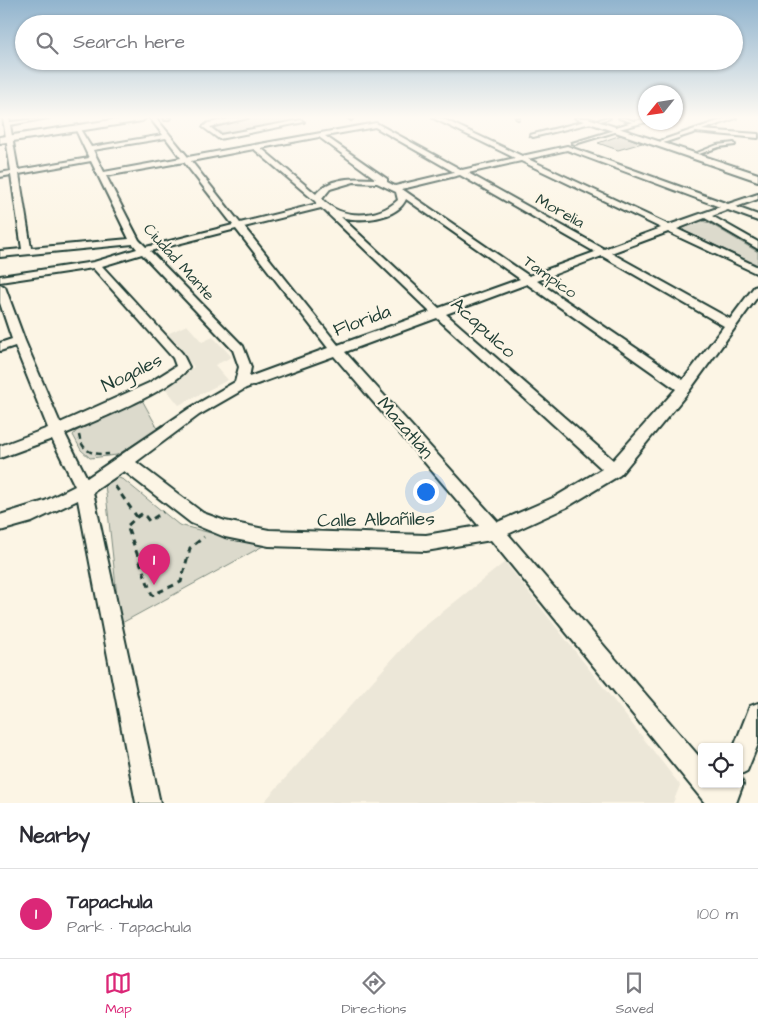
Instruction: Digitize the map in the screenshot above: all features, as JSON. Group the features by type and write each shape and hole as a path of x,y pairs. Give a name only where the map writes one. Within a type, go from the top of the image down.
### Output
{"main road":[{"path":"699,155 758,178"},
{"path":"706,155 758,174"}],"street":[{"path":"9,155 14,173 28,251"},
{"name":"Ciudad Mante","path":"91,155 136,241 239,349 245,367 242,385"},
{"name":"Mazatlán","path":"182,155 336,350 495,531 698,774"},
{"path":"101,175 204,155"},
{"name":"Acapulco","path":"265,155 323,205 438,313 614,470"},
{"name":"Tampico","path":"349,155 684,388"},
{"name":"Morelia","path":"430,155 730,324"},
{"path":"514,155 758,271"},
{"path":"323,205 324,189 343,182 366,180 395,187 531,155"},
{"path":"588,155 758,218"},
{"path":"0,175 93,159"},
{"path":"0,279 95,265 144,250 323,205 361,216 384,213 399,205 402,200 395,187"},
{"name":"Florida","path":"0,523 15,520 52,506 84,488 106,473 120,458 190,414 242,385 758,196"},
{"path":"704,215 758,246"},
{"path":"0,254 136,241"},
{"name":"Nogales","path":"0,452 56,431 149,388 172,376 183,367 178,356 95,265"},
{"path":"0,287 19,342 56,431 84,488 148,803"},
{"name":"Calle Albañiles","path":"120,458 197,518 226,529 269,538 426,543 495,531 562,502 614,470 684,388 758,289"},
{"path":"0,347 19,342"},
{"path":"743,753 758,714"},
{"path":"710,788 723,803 729,788"}],"path":[{"path":"83,429 78,436 85,450 93,455 120,458"},
{"path":"106,473 137,517"},
{"path":"163,512 149,521 143,513 127,526 152,595 181,582 190,548 209,532"}],"shaded area":[{"path":"702,221 709,223 758,252 758,265 684,231 683,228"},
{"path":"187,325 202,342 213,337 232,357 215,365 228,380 179,405 161,383 194,367 165,335"},
{"path":"141,398 158,429 117,455 90,458 81,450 73,435 79,428"},
{"path":"106,473 124,480 179,525 263,546 120,624 105,484"},
{"path":"505,562 680,785 673,803 263,803 415,634"}],"place":[{"name":"Tapachula","path":"154,585"}]}
